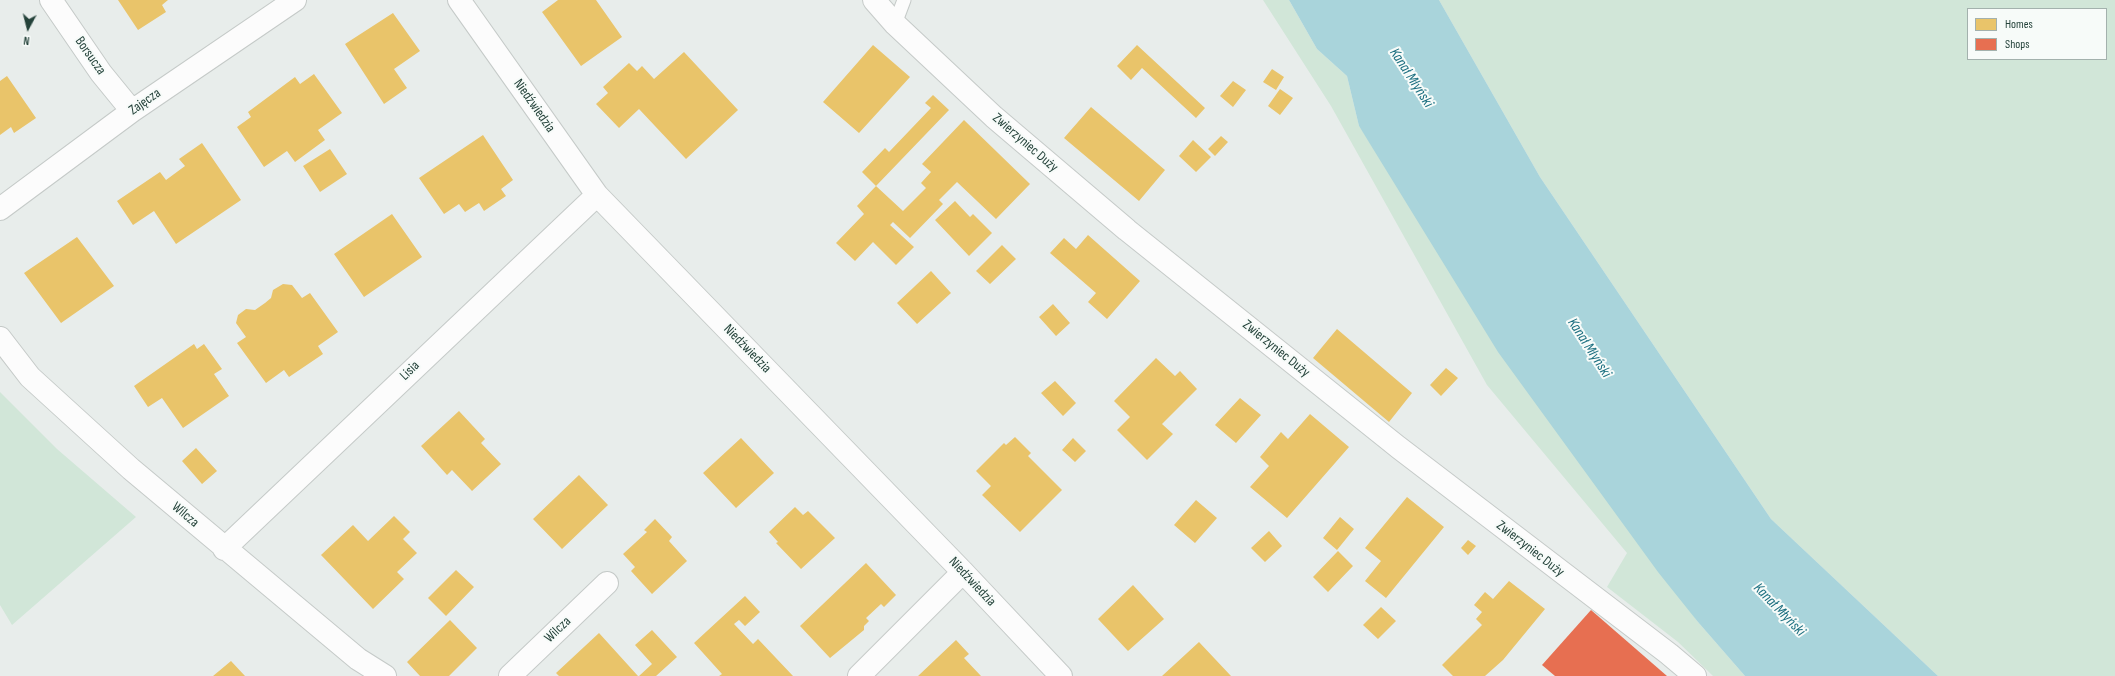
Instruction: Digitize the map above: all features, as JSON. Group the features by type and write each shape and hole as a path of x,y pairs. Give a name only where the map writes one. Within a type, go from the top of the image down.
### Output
{"street":[{"name":"Borsucza","path":"51,0 101,73 132,111"},
{"name":"Zajęcza","path":"0,209 132,111 295,0"},
{"name":"Niedźwiedzia","path":"459,0 597,195 963,572 1061,676"},
{"name":"Zwierzyniec Duży","path":"874,0 895,24 994,116 1133,235 1398,447 1669,654 1695,676"},
{"name":"Lisia","path":"224,549 597,195"},
{"name":"Wilcza","path":"0,338 30,377 131,469 224,549 358,659 384,676"},
{"path":"859,676 963,572"},
{"name":"Wilcza","path":"510,676 607,583"}],"lane":[{"path":"895,24 904,0"}],"green space":[{"path":"1263,0 1289,0 1317,49 1347,76 1359,126 1698,622 1745,676 1713,676 1678,642 1607,587 1627,553 1487,385 1331,106"},
{"path":"1439,0 2115,0 2115,676 1938,676 1771,519 1540,177"},
{"path":"0,392 57,449 136,517 12,625 0,605"}],"water":[{"name":"Kanał Młyński","path":"1289,0 1439,0 1540,177 1771,519 1938,676 1745,676 1698,622 1658,572 1498,352 1359,126 1347,76 1317,49"}],"building: Homes":[{"path":"118,0 168,0 162,5 166,12 138,30"},
{"path":"558,0 596,0 622,37 581,66 542,12"},
{"path":"393,13 420,51 394,69 407,88 384,104 345,44"},
{"path":"873,45 910,77 859,133 823,102"},
{"path":"1137,45 1205,108 1196,118 1142,68 1131,80 1117,66"},
{"path":"684,52 738,110 686,159 639,109 619,128 596,104 608,93 603,87 629,63 637,71 642,66 654,79"},
{"path":"1272,69 1284,77 1276,90 1263,82"},
{"path":"314,74 342,113 318,130 325,140 295,162 287,151 264,167 237,127 251,117 248,112 295,77 300,84"},
{"path":"7,76 36,118 14,133 11,127 0,135 0,81"},
{"path":"1233,81 1246,90 1233,107 1220,96"},
{"path":"1280,89 1293,98 1280,115 1268,106"},
{"path":"933,95 949,110 876,186 862,172 885,148 889,152 931,108 925,103"},
{"path":"1091,107 1165,170 1139,201 1064,138"},
{"path":"964,120 1030,184 996,219 957,182 939,200 943,204 910,238 893,222 890,225 914,247 896,265 873,242 855,261 836,243 864,214 857,206 876,186 903,211 926,188 921,183 931,172 922,164"},
{"path":"483,135 513,180 501,189 506,196 484,211 479,203 465,212 459,204 444,214 419,178"},
{"path":"1221,136 1228,142 1215,156 1208,149"},
{"path":"1193,140 1211,157 1196,172 1179,156"},
{"path":"202,143 241,200 176,244 154,211 133,225 117,201 160,172 166,180 185,166 179,159"},
{"path":"330,149 347,174 320,192 303,166"},
{"path":"955,201 970,217 973,214 992,233 969,256 935,220"},
{"path":"392,214 422,257 364,297 334,254"},
{"path":"1088,235 1140,281 1107,319 1088,302 1096,293 1050,253 1064,238 1076,249"},
{"path":"77,237 114,286 61,323 24,273"},
{"path":"1002,245 1016,259 990,284 976,271"},
{"path":"931,271 951,293 917,324 897,303"},
{"path":"283,284 292,285 302,298 310,293 338,332 318,346 323,354 289,377 284,370 266,383 237,343 246,337 236,323 238,315 246,309 255,310 271,298 273,290"},
{"path":"1053,304 1070,323 1056,336 1039,317"},
{"path":"1337,329 1412,393 1389,422 1313,358"},
{"path":"194,344 197,349 204,344 222,369 214,374 229,396 183,428 162,398 148,407 134,386"},
{"path":"1156,358 1175,376 1180,371 1197,389 1162,424 1173,434 1147,460 1117,430 1130,417 1114,401"},
{"path":"1446,368 1458,378 1441,396 1430,385"},
{"path":"1055,381 1076,403 1063,416 1041,393"},
{"path":"1240,398 1261,415 1236,443 1215,425"},
{"path":"459,411 485,439 481,443 501,464 472,491 452,470 447,475 421,446"},
{"path":"1310,414 1349,447 1287,518 1250,487 1269,466 1260,457 1281,432 1288,439"},
{"path":"1015,437 1031,453 1028,456 1062,490 1020,532 982,495 991,486 976,471 1004,443 1006,445"},
{"path":"741,438 774,473 736,508 703,473"},
{"path":"1073,438 1086,451 1075,462 1062,450"},
{"path":"196,448 217,471 202,484 182,461"},
{"path":"579,475 608,505 562,549 533,519"},
{"path":"1407,497 1444,527 1386,598 1365,581 1381,561 1365,548"},
{"path":"1196,500 1217,518 1195,543 1174,525"},
{"path":"795,507 803,515 808,511 835,538 801,569 776,543 778,542 769,532"},
{"path":"394,516 410,532 403,539 417,553 397,572 404,579 373,609 321,555 353,525 368,541"},
{"path":"1340,517 1354,529 1337,550 1323,538"},
{"path":"655,519 672,537 669,541 687,561 652,594 631,571 635,567 623,554 647,532 644,530"},
{"path":"1269,531 1282,546 1265,562 1251,548"},
{"path":"1468,540 1476,546 1468,555 1461,548"},
{"path":"1338,551 1353,566 1328,592 1313,577"},
{"path":"866,563 896,595 884,607 881,604 866,618 869,621 864,626 864,630 830,658 800,626"},
{"path":"456,570 474,587 446,616 428,598"},
{"path":"1509,581 1545,609 1503,660 1485,676 1453,676 1442,665 1482,625 1476,619 1482,612 1474,605 1485,592 1493,599"},
{"path":"1133,585 1164,619 1128,651 1098,619"},
{"path":"745,596 760,612 745,626 739,620 734,624 753,644 758,639 793,676 719,676 722,674 694,643"},
{"path":"1381,607 1396,621 1378,639 1363,625"},
{"path":"450,620 477,648 449,676 420,676 407,662"},
{"path":"652,630 677,657 656,676 639,676 652,664 635,645"},
{"path":"599,633 638,676 559,676 556,673"},
{"path":"956,640 969,654 964,658 981,676 918,676"},
{"path":"1199,642 1231,676 1162,676"},
{"path":"231,661 245,676 213,676"}],"building: Shops":[{"path":"1591,610 1667,676 1555,676 1542,665"}]}
